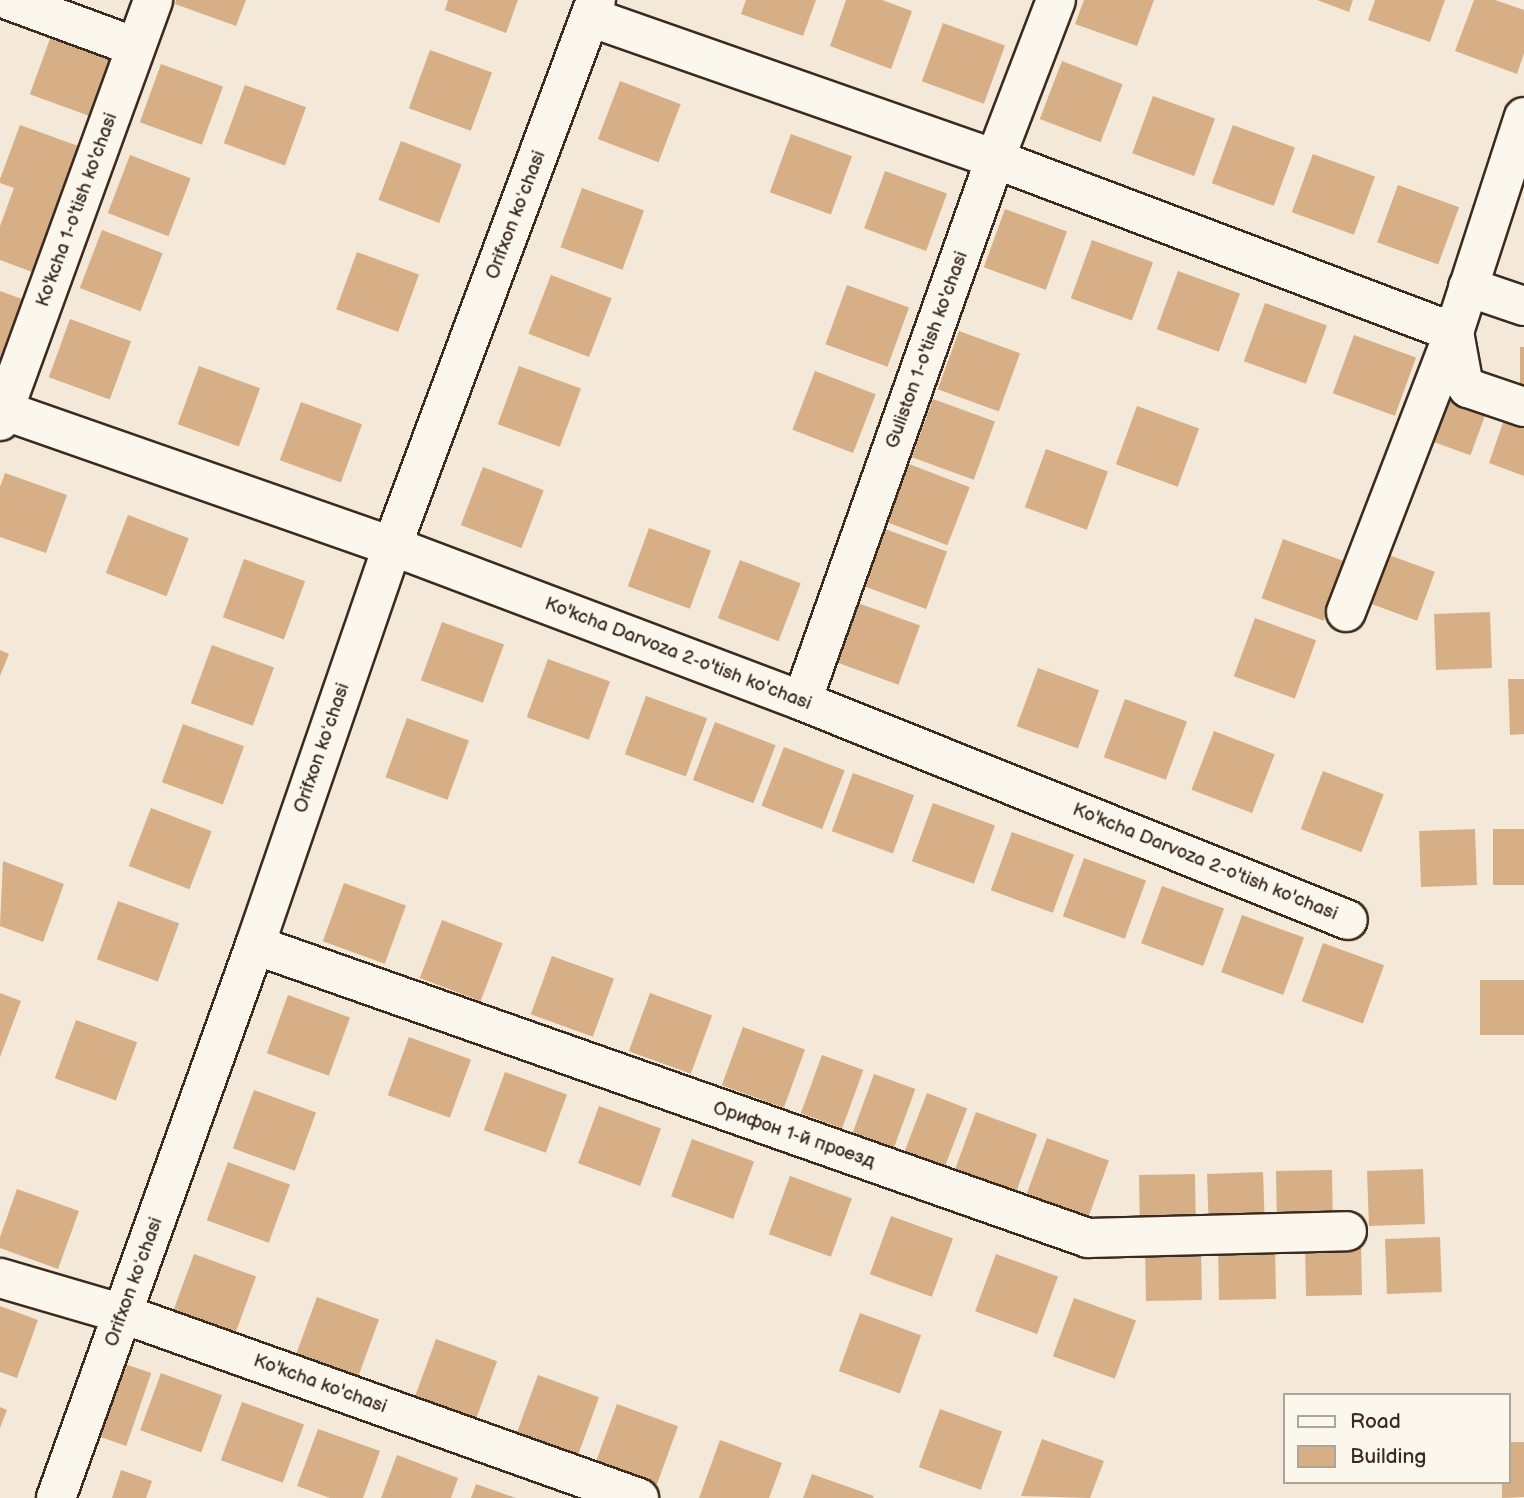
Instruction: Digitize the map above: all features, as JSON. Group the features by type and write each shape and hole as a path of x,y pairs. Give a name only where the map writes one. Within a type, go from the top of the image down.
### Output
{"street":[{"path":"8,0 136,47"},
{"name":"Ko'kcha 1-o'tish ko'chasi","path":"1,413 153,0"},
{"name":"Guliston 1-o'tish ko'chasi","path":"802,701 995,159 1056,0"},
{"path":"593,9 1454,332"},
{"name":"Orifxon koʻchasi","path":"56,1498 255,945 391,546 593,9"},
{"path":"1346,612 1454,332 1524,117"},
{"path":"1468,287 1524,306"},
{"path":"1454,332 1463,381 1468,388 1524,407"},
{"name":"Ko'kcha Darvoza 2-o'tish ko'chasi","path":"1,413 391,546 802,701 1348,919"},
{"name":"Орифон 1-й проезд","path":"255,945 1081,1237 1347,1231"},
{"name":"Ko'kcha ko'chasi","path":"0,1278 123,1314 639,1498"}],"building":[{"path":"176,0 246,0 236,26 175,4"},
{"path":"448,0 518,0 506,33 445,10"},
{"path":"746,0 816,0 803,36 741,14"},
{"path":"846,0 882,0 912,11 891,69 830,46"},
{"path":"1084,0 1154,0 1137,46 1075,24"},
{"path":"1317,0 1353,0 1349,12"},
{"path":"1375,0 1445,0 1430,42 1368,20"},
{"path":"1474,0 1495,0 1524,10 1524,53 1517,74 1455,51"},
{"path":"943,23 1005,46 984,104 922,81"},
{"path":"51,36 112,58 91,116 30,94"},
{"path":"430,50 492,73 471,131 409,108"},
{"path":"1062,61 1123,84 1100,142 1040,119"},
{"path":"161,64 223,87 202,145 140,122"},
{"path":"620,81 681,104 658,162 598,139"},
{"path":"245,85 306,107 285,165 224,143"},
{"path":"1153,96 1215,119 1194,176 1132,153"},
{"path":"20,125 81,147 35,273 0,260 0,226 14,188 0,183 0,179"},
{"path":"1233,125 1295,148 1274,206 1212,183"},
{"path":"791,134 852,156 831,214 770,192"},
{"path":"401,141 462,164 439,223 378,200"},
{"path":"1313,154 1375,177 1354,235 1292,212"},
{"path":"130,155 191,178 168,236 108,213"},
{"path":"885,171 947,194 926,251 864,228"},
{"path":"1398,185 1459,207 1438,265 1377,242"},
{"path":"582,188 644,211 622,270 560,247"},
{"path":"1005,209 1067,232 1046,290 984,267"},
{"path":"102,230 163,253 140,311 80,288"},
{"path":"1092,240 1153,262 1132,320 1071,298"},
{"path":"357,252 419,275 398,332 336,309"},
{"path":"1178,271 1240,294 1219,352 1157,329"},
{"path":"551,275 612,298 589,357 528,334"},
{"path":"847,285 909,308 887,367 825,344"},
{"path":"0,291 22,299 0,359"},
{"path":"1265,303 1327,326 1306,384 1244,361"},
{"path":"70,319 131,341 110,399 49,377"},
{"path":"959,331 1020,353 999,411 938,389"},
{"path":"1354,335 1416,358 1395,416 1333,393"},
{"path":"1520,347 1524,347 1524,403 1520,403"},
{"path":"199,366 260,388 239,446 178,424"},
{"path":"519,366 581,389 560,447 498,424"},
{"path":"815,371 876,394 853,453 792,430"},
{"path":"1440,390 1488,407 1470,455 1423,438"},
{"path":"933,399 995,422 974,480 912,457"},
{"path":"301,402 362,424 341,482 280,460"},
{"path":"1137,406 1199,429 1178,487 1116,464"},
{"path":"1506,414 1524,420 1524,476 1489,463"},
{"path":"1046,449 1108,472 1087,530 1025,507"},
{"path":"909,464 970,487 947,545 887,522"},
{"path":"483,467 544,490 521,548 461,525"},
{"path":"5,473 67,495 46,553 0,537 0,487"},
{"path":"128,515 189,538 166,596 106,573"},
{"path":"649,528 711,551 690,609 628,586"},
{"path":"885,529 947,552 926,609 864,586"},
{"path":"1283,539 1345,562 1323,621 1261,598"},
{"path":"1386,554 1435,572 1417,621 1368,603"},
{"path":"244,559 305,581 284,639 223,617"},
{"path":"740,560 801,583 778,641 718,618"},
{"path":"858,603 920,626 898,685 836,662"},
{"path":"1490,612 1492,668 1436,670 1434,614"},
{"path":"1255,618 1316,640 1295,698 1234,676"},
{"path":"442,622 504,645 483,703 421,680"},
{"path":"212,645 274,668 253,726 191,703"},
{"path":"0,650 9,654 0,676"},
{"path":"548,659 610,682 589,740 527,717"},
{"path":"1038,668 1099,690 1078,748 1017,726"},
{"path":"1508,679 1524,679 1524,734 1510,735"},
{"path":"646,696 707,718 686,776 625,754"},
{"path":"1125,699 1187,722 1166,780 1104,757"},
{"path":"407,718 469,741 447,800 385,777"},
{"path":"715,722 776,745 753,803 693,780"},
{"path":"183,724 244,746 223,804 162,782"},
{"path":"1214,731 1275,754 1252,813 1191,790"},
{"path":"784,747 845,770 822,829 761,806"},
{"path":"1323,771 1384,794 1361,852 1301,829"},
{"path":"853,773 914,795 893,853 832,831"},
{"path":"933,803 995,826 974,884 912,861"},
{"path":"151,808 212,831 189,889 129,866"},
{"path":"1475,829 1477,885 1421,887 1419,831"},
{"path":"1493,829 1524,829 1524,885 1493,885"},
{"path":"1012,832 1074,855 1053,913 991,890"},
{"path":"1084,858 1146,881 1125,939 1063,916"},
{"path":"3,861 64,884 43,942 0,926"},
{"path":"344,883 406,906 385,964 323,941"},
{"path":"1162,886 1224,909 1203,966 1141,943"},
{"path":"118,901 179,923 158,981 97,959"},
{"path":"1242,915 1304,938 1283,995 1221,972"},
{"path":"442,920 503,943 480,1001 420,978"},
{"path":"1323,943 1384,965 1363,1023 1302,1001"},
{"path":"552,956 614,979 593,1037 531,1014"},
{"path":"1480,980 1524,980 1524,1035 1480,1035"},
{"path":"0,993 21,1001 0,1057"},
{"path":"650,993 712,1016 691,1074 629,1051"},
{"path":"288,995 350,1018 329,1076 267,1053"},
{"path":"76,1020 137,1042 116,1100 55,1078"},
{"path":"743,1027 805,1050 784,1108 722,1085"},
{"path":"409,1037 471,1060 450,1118 388,1095"},
{"path":"822,1055 863,1070 842,1128 801,1113"},
{"path":"505,1072 567,1095 546,1153 484,1130"},
{"path":"874,1074 915,1089 894,1147 853,1132"},
{"path":"254,1090 316,1113 295,1171 233,1148"},
{"path":"927,1093 967,1108 945,1167 904,1152"},
{"path":"599,1106 661,1129 640,1186 578,1163"},
{"path":"976,1112 1037,1134 1016,1192 955,1170"},
{"path":"1047,1138 1109,1161 1088,1219 1026,1196"},
{"path":"692,1139 754,1162 733,1219 671,1196"},
{"path":"228,1162 290,1185 269,1243 207,1220"},
{"path":"1423,1169 1425,1224 1369,1226 1367,1171"},
{"path":"1332,1170 1333,1226 1277,1227 1276,1171"},
{"path":"1263,1172 1265,1228 1209,1230 1207,1174"},
{"path":"1195,1174 1196,1229 1140,1230 1139,1175"},
{"path":"790,1176 852,1199 831,1257 769,1234"},
{"path":"17,1189 79,1211 58,1269 0,1248 0,1237"},
{"path":"891,1216 953,1239 932,1297 870,1274"},
{"path":"1440,1237 1442,1292 1387,1294 1385,1239"},
{"path":"1361,1239 1362,1295 1306,1296 1305,1240"},
{"path":"1275,1244 1276,1299 1219,1300 1218,1245"},
{"path":"1201,1245 1202,1300 1146,1301 1145,1246"},
{"path":"194,1254 256,1277 235,1335 173,1312"},
{"path":"996,1254 1058,1277 1037,1334 975,1311"},
{"path":"317,1297 379,1320 358,1378 296,1355"},
{"path":"1074,1298 1136,1321 1115,1379 1053,1356"},
{"path":"0,1306 38,1320 17,1378 0,1372"},
{"path":"860,1313 921,1335 900,1393 839,1371"},
{"path":"436,1339 497,1361 476,1419 415,1397"},
{"path":"122,1363 151,1373 126,1446 97,1436"},
{"path":"161,1373 222,1395 201,1453 140,1430"},
{"path":"538,1375 599,1397 578,1455 517,1433"},
{"path":"242,1402 304,1425 283,1483 221,1460"},
{"path":"617,1404 678,1426 657,1484 596,1462"},
{"path":"0,1407 7,1410 0,1428"},
{"path":"940,1409 1002,1432 981,1490 919,1467"},
{"path":"318,1429 380,1451 363,1498 330,1498 297,1486"},
{"path":"1042,1439 1104,1461 1090,1498 1021,1496"},
{"path":"720,1440 782,1463 769,1498 699,1498"},
{"path":"1510,1442 1524,1442 1524,1497 1502,1498 1502,1484 1510,1484"},
{"path":"397,1455 458,1478 451,1498 381,1498"},
{"path":"121,1470 152,1481 146,1498 112,1498"},
{"path":"812,1474 874,1496 803,1498"},
{"path":"476,1484 516,1498 471,1498"}]}
